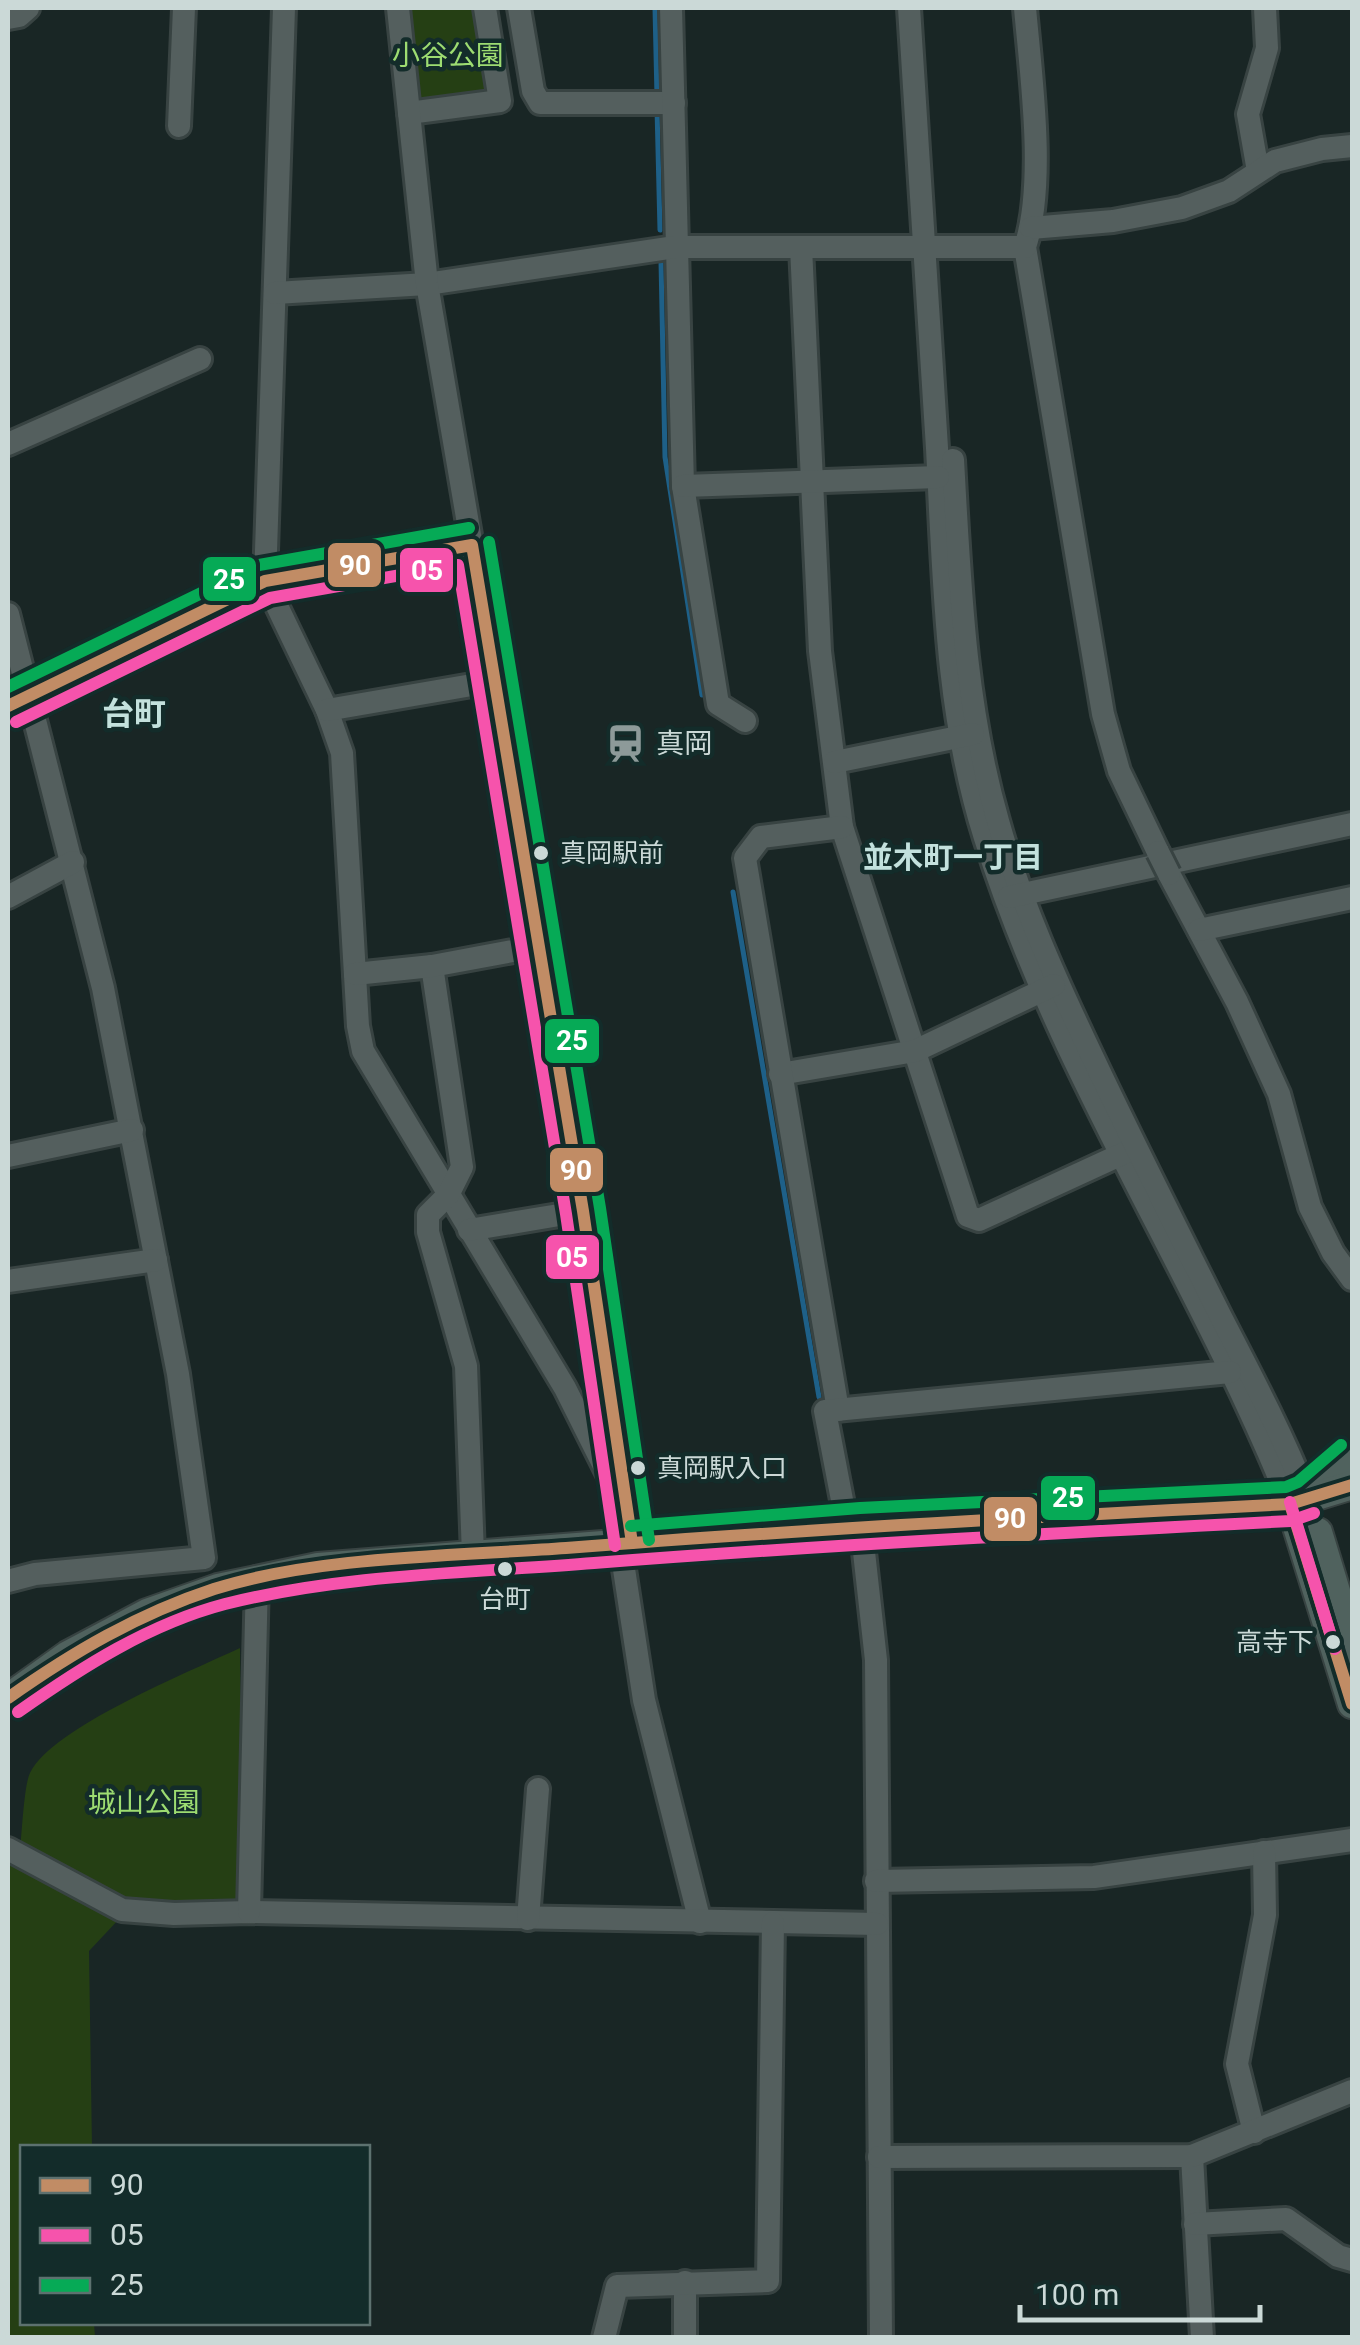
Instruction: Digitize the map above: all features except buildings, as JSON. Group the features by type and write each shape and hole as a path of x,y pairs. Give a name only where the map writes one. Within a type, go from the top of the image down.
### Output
{"main road":[{"path":"495,681 583,1211 632,1543"},
{"path":"1298,1500 1352,1458"},
{"path":"8,1698 106,1632 181,1600 257,1578 318,1567 854,1526 1298,1500 1352,1485"},
{"path":"1298,1500 1352,1644"},
{"path":"1298,1500 1352,1704"}],"street":[{"path":"8,18 19,16 28,8"},
{"path":"179,126 184,8"},
{"path":"284,8 265,581 327,710 342,754 358,1026 363,1050 565,1388 627,1511"},
{"path":"327,710 495,681 427,284 398,8"},
{"path":"409,113 500,101 485,8"},
{"path":"519,8 532,91 540,103 662,103"},
{"path":"671,8 662,103 675,247 683,486 718,704 746,721"},
{"path":"910,8 933,246 968,736"},
{"path":"924,8 946,627 968,736 998,824 1013,896 1050,987 1230,1372 1298,1500"},
{"path":"1025,8 1035,152 1028,238 1103,714 1119,771 1237,1002 1279,1094 1310,1207 1333,1253 1352,1280"},
{"path":"1258,171 1248,114 1267,48 1265,8"},
{"path":"275,293 427,284 675,247 933,246 1028,238 1182,208 1229,190 1274,161 1322,148 1352,146"},
{"path":"801,247 820,651 842,827 968,1216 979,1220 1128,1151"},
{"path":"8,444 200,359"},
{"path":"683,486 938,477"},
{"path":"17,701 265,581 472,545"},
{"path":"8,614 17,701 73,862 132,1130 178,1374 204,1558 8,1580"},
{"path":"834,762 968,736"},
{"path":"1013,896 1352,824"},
{"path":"838,1410 745,858 761,837 842,827"},
{"path":"8,897 73,862"},
{"path":"1199,930 1352,898"},
{"path":"355,974 432,966 540,946"},
{"path":"432,966 462,1167 448,1195 428,1215 428,1232 466,1366 473,1555"},
{"path":"780,1074 915,1051 1050,987"},
{"path":"8,1156 132,1130"},
{"path":"1128,1151 1279,1431 1298,1500"},
{"path":"469,1230 583,1211"},
{"path":"8,1281 156,1260"},
{"path":"881,2338 876,1660 854,1526 825,1411 1230,1372"},
{"path":"632,1543 622,1556 636,1661 700,1922"},
{"path":"248,1912 257,1578"},
{"path":"528,1919 538,1789"},
{"path":"876,1881 1094,1877 1352,1840"},
{"path":"8,1849 122,1910 174,1914 248,1912 877,1924"},
{"path":"1254,2132 1237,2064 1265,1915 1264,1852"},
{"path":"604,2338 617,2286 768,2281 773,1923"},
{"path":"879,2157 1192,2156 1352,2091"},
{"path":"1192,2156 1202,2338"},
{"path":"1196,2224 1286,2220 1338,2256 1352,2260"},
{"path":"685,2282 685,2338"}],"green space":[{"name":"小谷公園","path":"398,8 485,8 500,101 409,113"},
{"name":"城山公園","path":"240,1648 243,1895 235,1905 173,1906 127,1898 20,1850 28,1779 44,1755 66,1737 125,1702"},
{"name":"城山公園","path":"8,1861 120,1918 89,1951 92,2145 20,2145 20,2325 94,2325 95,2337 8,2337"}],"waterway":[{"path":"655,8 657,97"},
{"path":"657,108 660,230"},
{"path":"661,261 665,457 702,695"},
{"path":"733,892 819,1397"}],"transit line":[{"name":"25","path":"8,687 259,565 469,528"},
{"name":"25","path":"489,542 600,1208 649,1540"},
{"name":"90","path":"8,706 265,581 472,545 583,1211 632,1543"},
{"name":"05","path":"16,722 270,598 458,565 566,1214 615,1546"},
{"name":"25","path":"631,1526 860,1508 1286,1487 1298,1482 1341,1445"},
{"name":"90","path":"8,1698 82,1650 159,1610 214,1589 297,1570 388,1559 747,1535 1290,1504 1352,1485"},
{"name":"05","path":"1290,1502 1335,1649"},
{"name":"90","path":"1290,1504 1352,1704"},
{"name":"05","path":"18,1712 92,1663 170,1623 225,1604 316,1586 768,1551 1291,1521 1314,1513"}],"place":[{"name":"真岡","path":"626,743"},
{"name":"真岡駅前","path":"541,853"},
{"name":"真岡駅入口","path":"638,1468"},
{"name":"台町","path":"505,1569"},
{"name":"高寺下","path":"1333,1642"}],"district":[{"name":"台町","path":"134,714"},
{"name":"並木町一丁目","path":"953,857"}]}
